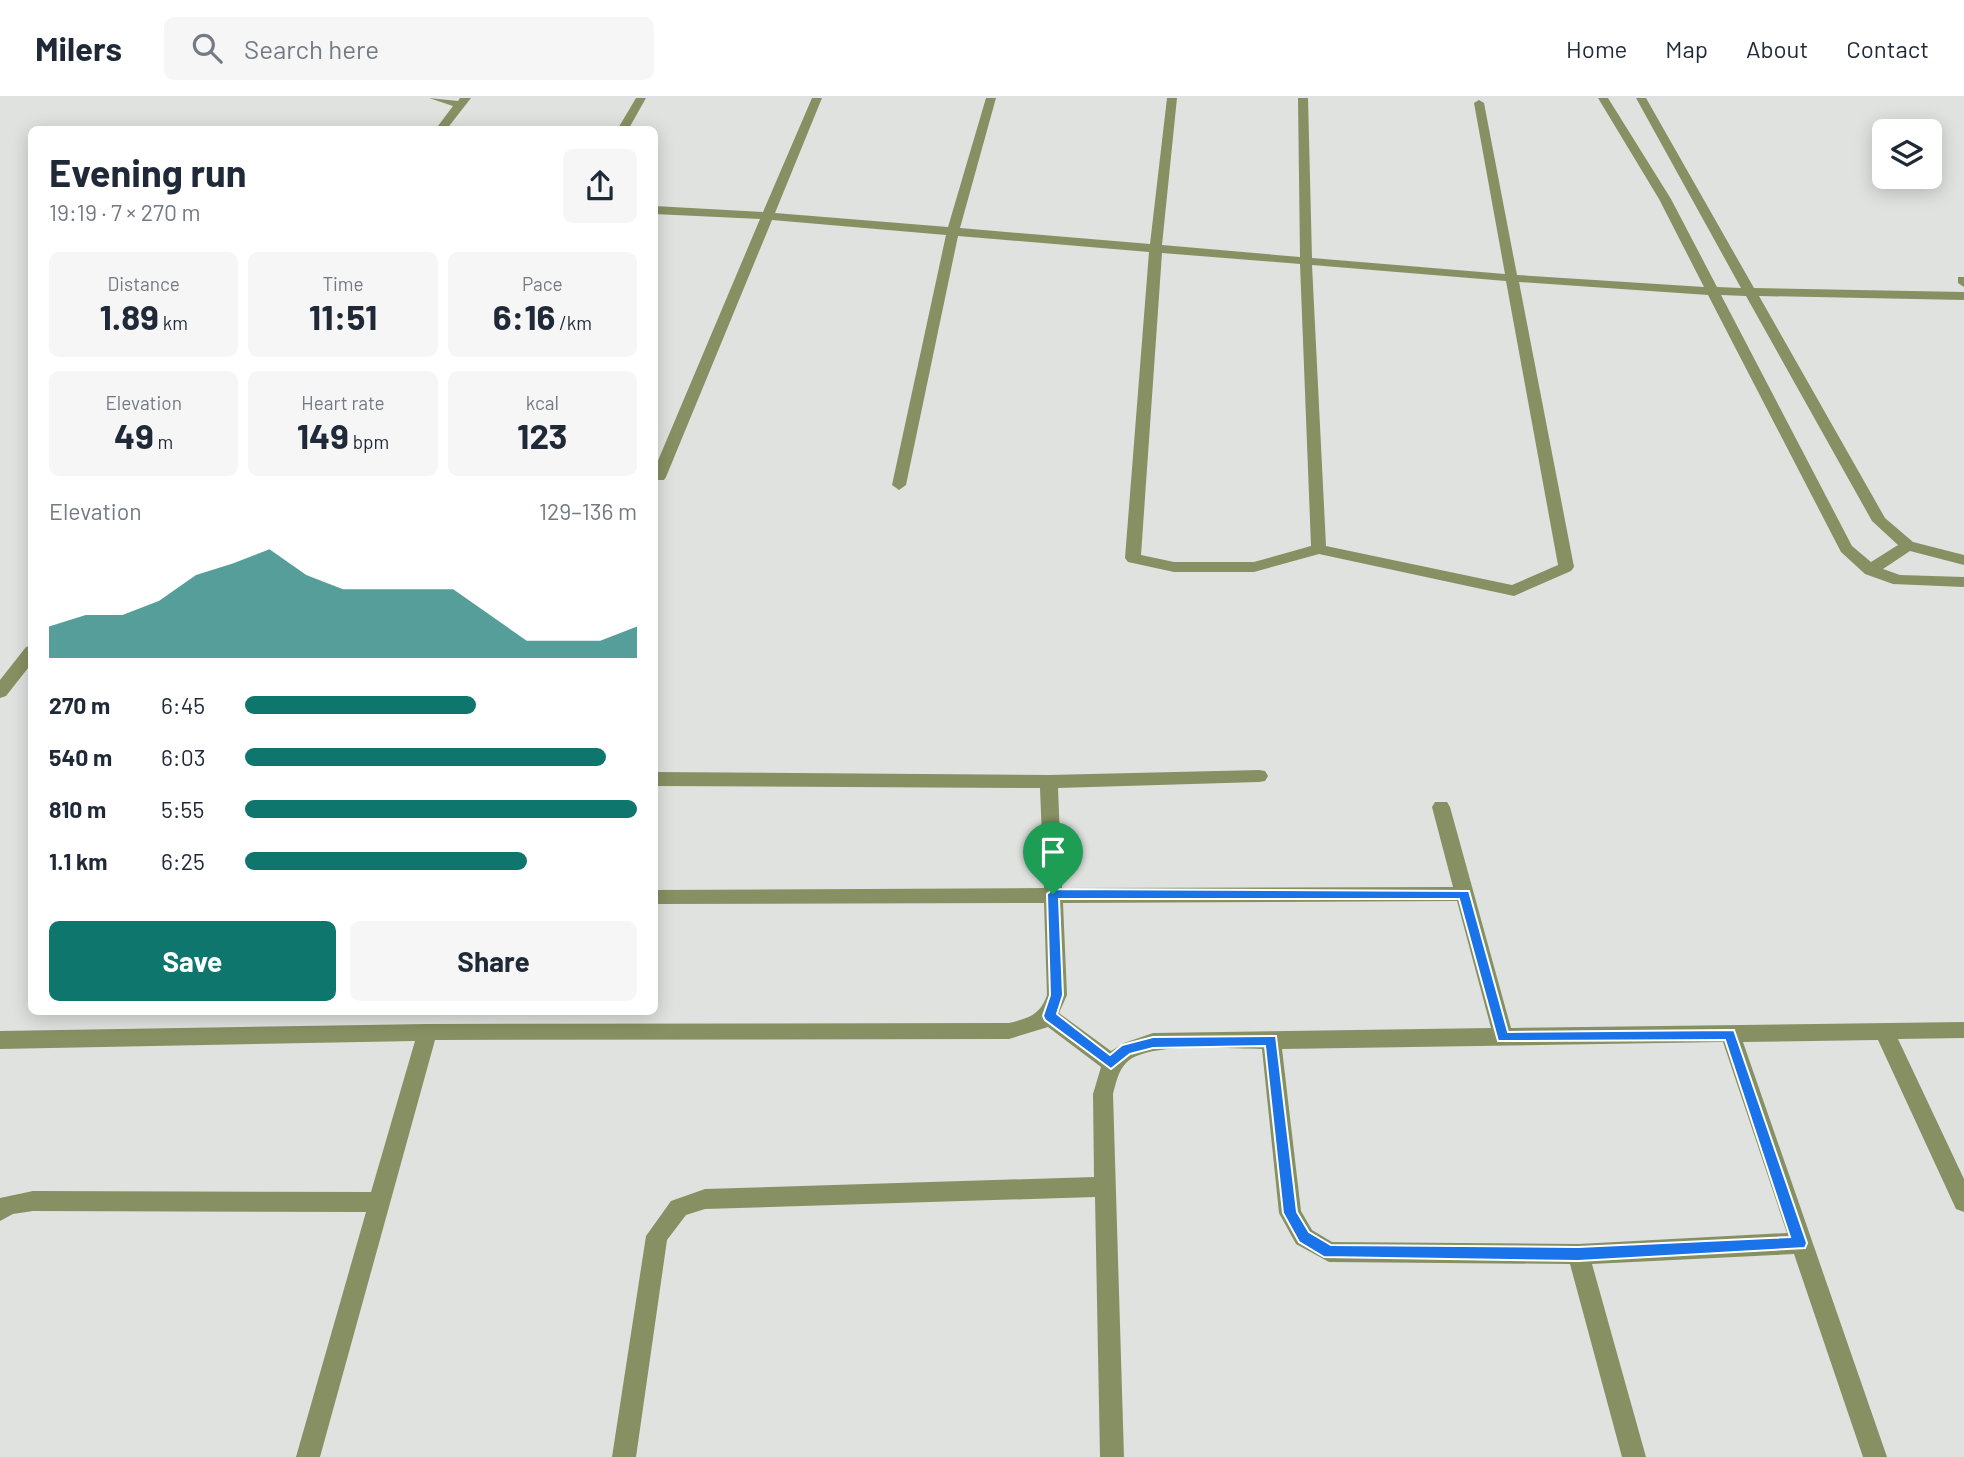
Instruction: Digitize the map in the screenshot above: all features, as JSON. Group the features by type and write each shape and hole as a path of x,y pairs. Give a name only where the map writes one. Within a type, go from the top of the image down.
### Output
{"street":[{"path":"434,98 463,101"},
{"path":"624,126 641,98"},
{"path":"659,477 817,98"},
{"path":"899,485 953,231 991,98"},
{"path":"1172,98 1156,247 1133,558 1174,567 1254,567 1319,549 1514,591 1566,567 1479,103"},
{"path":"1303,98 1306,262 1319,549"},
{"path":"1604,98 1665,199 1846,549 1870,570 1899,580 1964,582"},
{"path":"1640,98 1879,521 1908,546 1964,559"},
{"path":"443,126 463,101"},
{"path":"658,210 768,216 1156,247 1306,262 1711,292 1964,296"},
{"path":"1870,570 1908,546"},
{"path":"0,692 28,656"},
{"path":"658,779 1049,782 1259,776"},
{"path":"0,1040 427,1032 1009,1031 1035,1026 1049,1016 1056,995 1049,782"},
{"path":"1441,807 1503,1037"},
{"path":"658,897 1464,894"},
{"path":"1049,1016 1111,1063"},
{"path":"1112,1457 1103,1094 1111,1063 1126,1049 1153,1042 1964,1030"},
{"path":"1884,1031 1964,1202"},
{"path":"308,1457 427,1032"},
{"path":"1730,1034 1875,1457"},
{"path":"1271,1040 1290,1213 1304,1237 1329,1252 1578,1254 1800,1243"},
{"path":"624,1457 657,1236 679,1208 705,1199 1105,1187"},
{"path":"0,1211 8,1205 33,1201 380,1202"},
{"path":"1578,1254 1634,1457"}],"route":[{"path":"1053,894 1464,894 1503,1037 1730,1034 1800,1243 1578,1254 1329,1252 1304,1237 1290,1213 1271,1040 1153,1042 1126,1049 1111,1063 1049,1016 1056,995 1053,894"}]}
